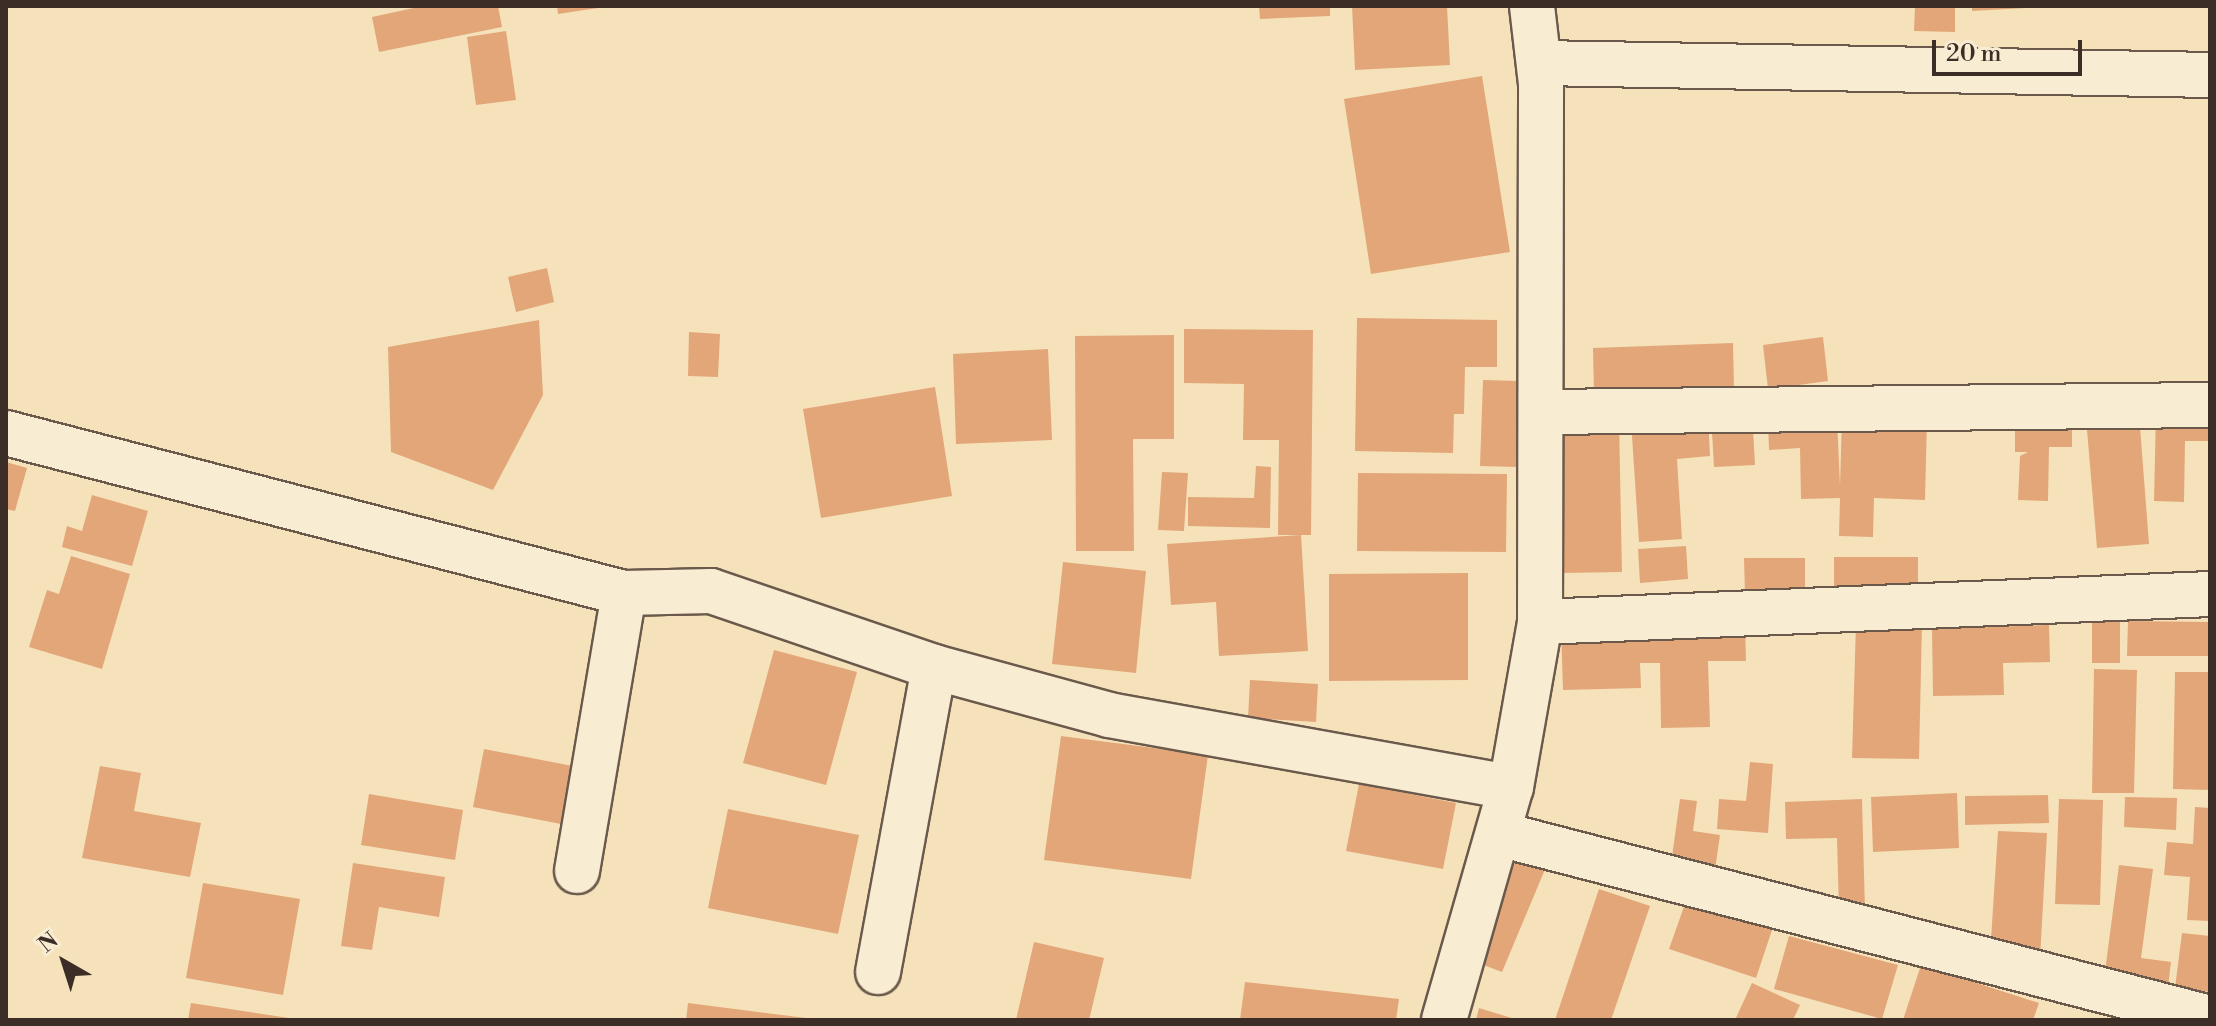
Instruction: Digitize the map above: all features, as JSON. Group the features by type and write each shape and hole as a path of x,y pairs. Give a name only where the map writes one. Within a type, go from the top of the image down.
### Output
{"street":[{"path":"1444,1020 1511,787 1540,622 1539,63 1532,6"},
{"path":"1539,63 2210,75"},
{"path":"1541,412 2210,405"},
{"path":"6,433 624,593 711,591 934,667 1109,715 1511,787"},
{"path":"577,871 624,593"},
{"path":"1540,622 2210,594"},
{"path":"878,972 934,667"},
{"path":"1499,834 2210,1018"}],"building":[{"path":"423,6 498,6 502,27 379,52 372,17"},
{"path":"557,6 597,6 598,8 558,14"},
{"path":"1259,6 1330,6 1330,16 1260,19"},
{"path":"1352,6 1447,6 1450,65 1355,70"},
{"path":"1915,6 1955,6 1955,32 1914,31"},
{"path":"1972,6 2026,6 2026,8 1972,11"},
{"path":"506,31 516,100 476,105 467,37"},
{"path":"1482,76 1510,252 1371,274 1344,99"},
{"path":"547,268 554,302 516,312 508,277"},
{"path":"1357,318 1497,320 1497,367 1465,367 1464,414 1454,414 1453,453 1355,451"},
{"path":"539,320 543,395 493,490 391,452 388,347"},
{"path":"1184,329 1313,330 1311,535 1278,535 1279,440 1243,440 1244,384 1184,383"},
{"path":"689,332 720,334 718,377 688,376"},
{"path":"1174,335 1174,439 1133,439 1134,551 1076,551 1075,336"},
{"path":"1823,337 1828,381 1768,389 1763,345"},
{"path":"1733,343 1734,390 1594,395 1593,348"},
{"path":"1048,349 1052,440 956,444 953,354"},
{"path":"1483,380 1520,381 1517,467 1480,466"},
{"path":"935,387 952,496 821,518 803,409"},
{"path":"2156,411 2210,412 2210,441 2185,441 2184,502 2154,501"},
{"path":"1752,413 1755,465 1714,467 1711,415"},
{"path":"2139,414 2149,544 2097,548 2086,418"},
{"path":"1708,416 1710,456 1677,459 1682,539 1639,542 1631,421"},
{"path":"1842,417 1927,420 1925,500 1874,498 1873,537 1839,536 1840,498 1801,499 1800,448 1769,450 1768,420 1837,418 1840,486"},
{"path":"2015,417 2072,418 2072,447 2049,447 2048,501 2018,500 2020,456 2028,452 2015,452"},
{"path":"1619,421 1622,572 1561,573 1558,423"},
{"path":"6,462 27,468 15,511 6,509"},
{"path":"1256,466 1271,467 1270,528 1188,526 1188,497 1254,498"},
{"path":"1162,472 1188,473 1184,531 1158,530"},
{"path":"1358,473 1507,474 1506,552 1357,551"},
{"path":"92,495 148,511 132,566 62,547 67,526 82,531"},
{"path":"1301,535 1308,651 1219,656 1216,602 1171,605 1167,544"},
{"path":"1686,546 1688,579 1640,583 1638,549"},
{"path":"71,556 130,574 102,669 29,647 47,590 59,594"},
{"path":"1834,557 1918,557 1918,597 1834,597"},
{"path":"1744,558 1805,558 1805,594 1745,595"},
{"path":"1063,562 1146,571 1136,673 1052,664"},
{"path":"1468,573 1468,680 1329,681 1329,574"},
{"path":"2092,621 2120,621 2120,663 2092,663"},
{"path":"2128,621 2210,622 2210,656 2127,656"},
{"path":"1856,623 1922,624 1919,759 1852,758"},
{"path":"1745,624 1746,661 1708,661 1710,727 1661,728 1660,663 1640,663 1641,688 1563,690 1561,627"},
{"path":"2049,625 2050,662 2003,663 2004,695 1933,696 1932,629"},
{"path":"774,650 857,672 826,785 743,763"},
{"path":"2094,669 2137,670 2134,793 2092,793"},
{"path":"2175,672 2210,672 2210,790 2173,789"},
{"path":"1250,680 1318,684 1316,722 1248,718"},
{"path":"1061,736 1208,755 1191,879 1044,860"},
{"path":"484,749 573,766 561,824 473,807"},
{"path":"1750,762 1773,764 1768,833 1717,829 1719,799 1746,801"},
{"path":"100,766 141,773 134,811 201,823 190,877 82,858"},
{"path":"1359,784 1456,803 1443,869 1346,851"},
{"path":"1957,793 1959,848 1873,852 1871,797"},
{"path":"369,794 463,810 455,860 361,845"},
{"path":"2048,795 2049,823 1965,825 1965,796"},
{"path":"2125,797 2177,798 2176,830 2124,827"},
{"path":"1680,799 1697,801 1693,831 1720,835 1715,870 1671,864"},
{"path":"1862,799 1865,911 1839,912 1837,838 1786,839 1785,802"},
{"path":"2059,799 2103,800 2100,905 2055,904"},
{"path":"2195,807 2210,808 2210,921 2187,920 2190,877 2164,875 2167,842 2193,844"},
{"path":"728,809 859,835 838,934 708,908"},
{"path":"1998,831 2047,833 2040,958 1990,955"},
{"path":"1523,844 1551,855 1502,972 1473,961"},
{"path":"353,863 445,877 439,917 379,907 372,950 341,946"},
{"path":"2119,865 2153,869 2141,958 2171,962 2168,987 2104,979"},
{"path":"203,883 300,899 283,995 186,978"},
{"path":"1599,889 1650,906 1611,1020 1555,1020"},
{"path":"1686,901 1772,930 1756,978 1669,949"},
{"path":"2182,933 2210,936 2210,992 2175,988"},
{"path":"1789,936 1898,965 1882,1019 1774,989"},
{"path":"1034,942 1104,958 1089,1020 1016,1020"},
{"path":"1921,965 2039,1003 2033,1020 1903,1020"},
{"path":"1245,982 1399,999 1396,1020 1240,1020"},
{"path":"1752,983 1800,1005 1793,1020 1735,1020"},
{"path":"191,1003 289,1018 289,1020 188,1020"},
{"path":"688,1003 806,1018 806,1020 686,1020"},
{"path":"1479,1008 1515,1019 1476,1020"}]}
